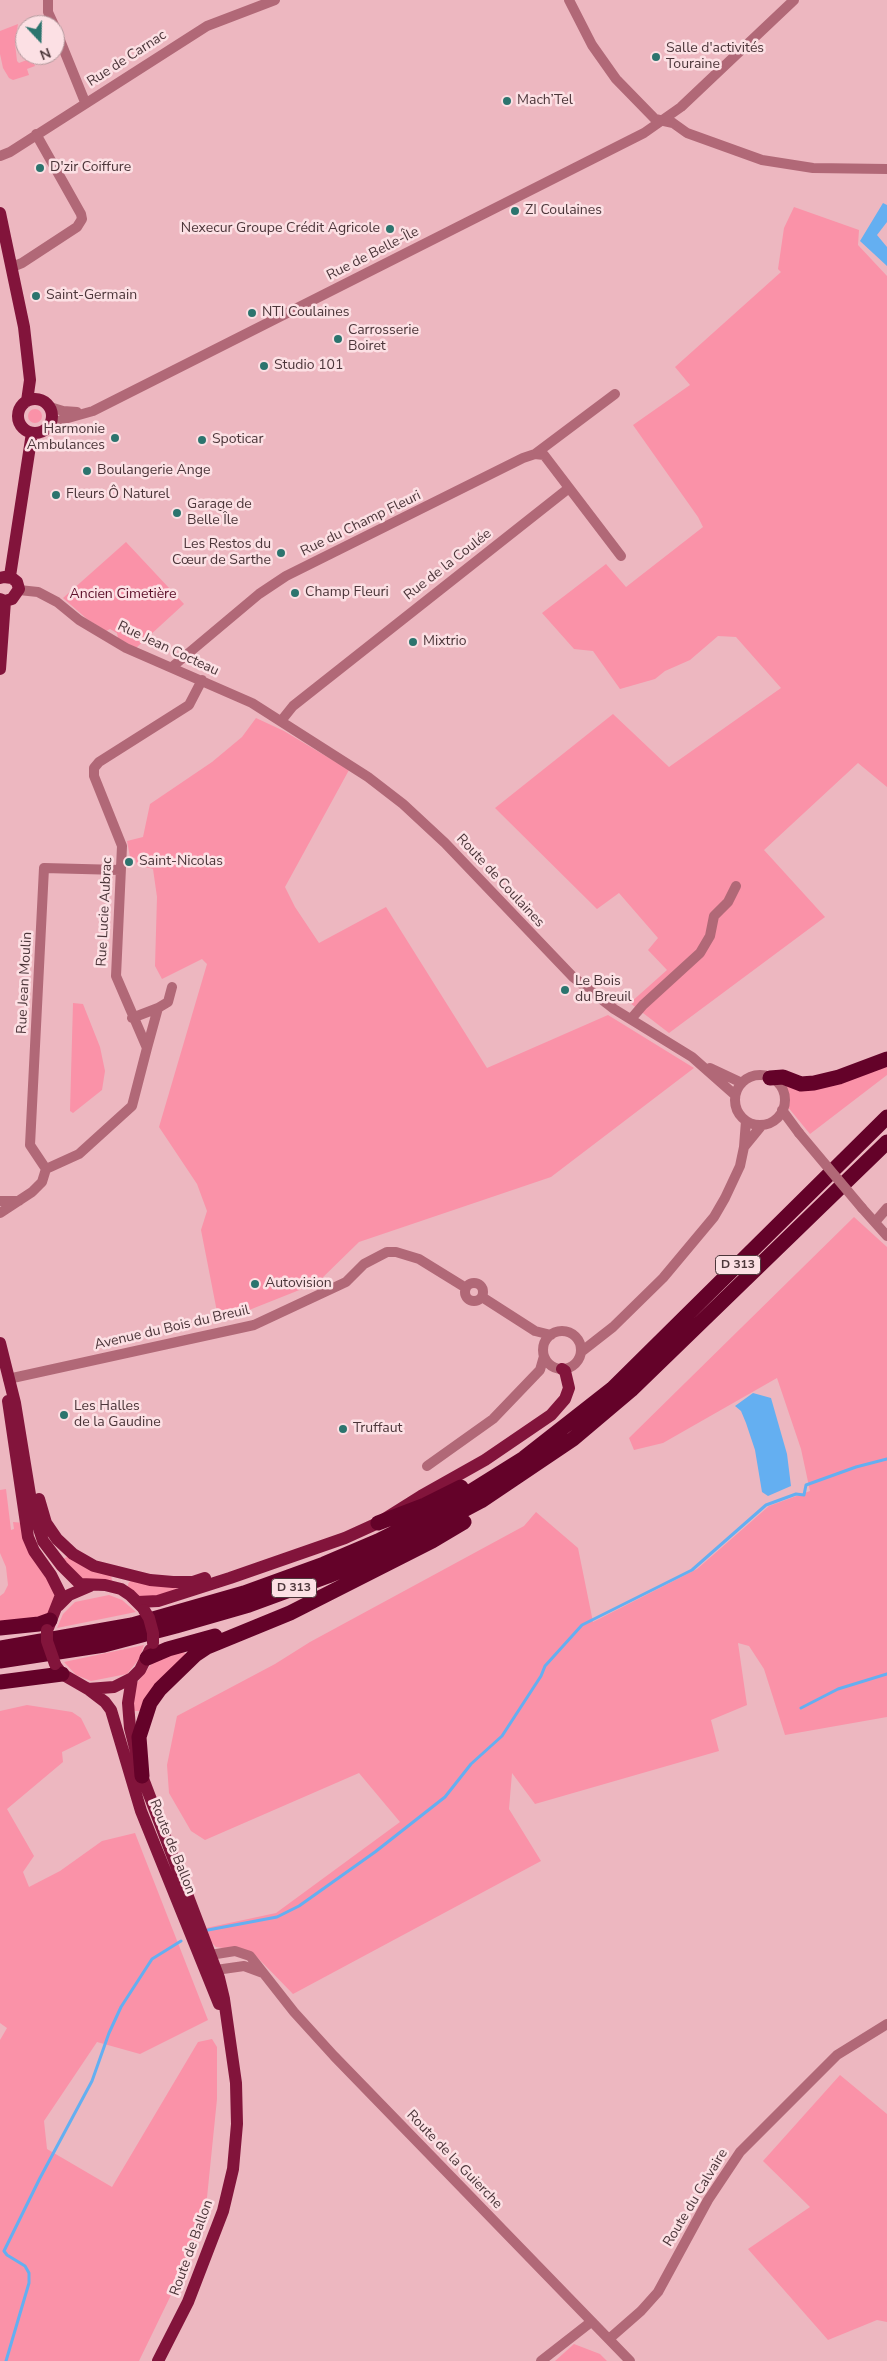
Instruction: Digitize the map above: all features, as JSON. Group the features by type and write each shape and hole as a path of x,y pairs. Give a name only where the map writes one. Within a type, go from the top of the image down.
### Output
{"highway":[{"path":"770,1078 783,1077 801,1084 814,1083 839,1077 887,1059"},
{"name":"D 313","path":"0,1661 104,1644 166,1629 248,1605 328,1576 385,1552 481,1501 612,1389 887,1118"},
{"name":"D 313","path":"0,1648 91,1634 132,1625 244,1593 324,1564 378,1541 444,1508 573,1439 637,1384 887,1142"},
{"path":"142,1776 140,1737 150,1703 160,1689 201,1651 274,1620 440,1536 528,1480 527,1463 378,1523"},
{"path":"147,1658 168,1649 274,1620"},
{"path":"0,1628 39,1624 49,1625"},
{"path":"0,1682 59,1669"}],"main road":[{"path":"0,213 24,328 30,380 39,403 52,418 47,428 38,433 32,433 22,428 18,416 22,405 39,403"},
{"path":"0,669 3,600 12,599 18,590 17,582 5,577 32,433"},
{"path":"0,1343 15,1403 32,1507 44,1540 72,1577 80,1584 90,1586 105,1585 121,1590 141,1606 149,1618 153,1633 153,1643 147,1658 132,1678 114,1687 88,1689 59,1669 50,1654 49,1625 61,1595 51,1575 34,1551 24,1522 8,1405 8,1379"},
{"path":"141,1606 230,1578 345,1538 378,1523 485,1460 551,1415 565,1399 569,1388 565,1371 557,1368"},
{"path":"21,1436 46,1523 57,1539 73,1554 107,1571 150,1580 193,1582 214,1576 230,1578"},
{"path":"58,1606 69,1595 90,1586"},
{"name":"Route de Ballon","path":"132,1678 128,1703 130,1728 142,1776 207,1960 226,2021"},
{"name":"Route de Ballon","path":"88,1689 106,1702 111,1710 141,1811 207,1960 216,1970 224,1999 236,2083 237,2124 233,2169 223,2211 188,2302 158,2361"}],"street":[{"path":"48,0 49,15"},
{"name":"Rue de Carnac","path":"0,156 207,26 275,0"},
{"path":"569,0 592,45 616,79 654,119 664,120 686,133 762,160 813,168 887,169"},
{"name":"Rue de Belle-Île","path":"47,428 61,420 93,411 644,133 664,120 794,0"},
{"path":"65,54 85,102"},
{"path":"12,267 22,263 78,227 82,219 81,214 36,134"},
{"name":"Rue du Champ Fleuri","path":"172,667 259,594 286,576 523,458 535,454 615,394"},
{"name":"Rue de Belle-Île","path":"39,403 63,412 93,411"},
{"path":"535,454 544,455 621,556"},
{"name":"Rue de la Coulée","path":"281,721 293,706 569,488"},
{"name":"Rue Jean Cocteau","path":"18,590 38,592 57,602 79,620 126,648 252,703 281,721"},
{"name":"Rue Lucie Aubrac","path":"147,1048 132,1018 116,976 122,846 94,776 94,768 99,762 189,705 202,680"},
{"name":"Route de Coulaines","path":"281,721 368,777 403,804 445,843 573,977 697,1063 735,1095"},
{"name":"Rue Jean Moulin","path":"46,1170 30,1145 44,868 120,870"},
{"path":"631,1019 643,1005 700,953 710,936 714,916 728,902 736,886"},
{"path":"132,1018 168,1002 172,987"},
{"path":"0,1213 32,1192 42,1182 46,1170 79,1154 132,1106 158,1008"},
{"name":"Route de Coulaines","path":"697,1063 742,1083"},
{"path":"744,1147 762,1125 774,1120 782,1110 784,1101 783,1092 778,1084 770,1078 758,1076 742,1083 735,1095 737,1111 746,1121 762,1125"},
{"path":"782,1110 799,1133 887,1236"},
{"path":"774,1120 799,1133"},
{"path":"540,1370 573,1365 581,1352 613,1327 663,1278 714,1217 735,1179 744,1147 746,1121"},
{"path":"0,1200 19,1201"},
{"path":"875,1222 887,1208"},
{"name":"Avenue du Bois du Breuil","path":"8,1379 254,1325 346,1282 364,1264 387,1252 396,1252 419,1259 466,1288 465,1294 468,1299 474,1301 482,1297 535,1331"},
{"path":"535,1331 551,1335 566,1331 576,1338 594,1340"},
{"path":"427,1466 493,1419 540,1370 544,1356 544,1345 535,1331"},
{"path":"544,1345 551,1335"},
{"path":"576,1338 581,1352"},
{"path":"544,1356 557,1368"},
{"name":"Route de la Guierche","path":"207,1960 235,1951 243,1953 254,1960 294,2012 334,2056 630,2361"},
{"path":"216,1970 244,1966 263,1973"},
{"name":"Route du Calvaire","path":"609,2339 641,2311 658,2292 708,2200 740,2152 837,2054 887,2024"},
{"path":"541,2361 591,2322"}],"green space":[{"path":"15,25 15,65 35,65 27,69 29,75 13,80 9,78 3,68 0,54 0,31"},
{"path":"794,207 859,230 858,245 887,276 887,787 858,763 764,850 825,917 669,1033 630,1003 667,970 648,950 658,938 619,893 597,909 495,808 613,714 669,767 781,688 736,637 718,636 690,660 665,671 655,679 620,689 593,651 574,649 542,613 606,564 626,587 703,527 698,517 633,425 690,385 675,367 781,272 778,269 784,228"},
{"path":"32,409 38,409 42,416 38,423 32,423 28,419 28,413"},
{"name":"Ancien Cimetière","path":"126,542 184,604 136,648 118,638 117,633 110,629 106,631 87,619 63,598"},
{"path":"256,718 284,731 349,770 285,887 295,907 319,943 386,907 487,1068 608,1015 694,1068 551,1177 359,1242 317,1283 219,1322 201,1230 207,1211 197,1184 159,1127 207,964 202,959 162,979 155,966 157,897 153,869 137,865 135,858 130,857 127,841 143,837 150,804 212,762 242,737"},
{"path":"73,1003 83,1004 100,1047 105,1071 102,1090 73,1113 70,1111"},
{"path":"887,1063 887,1075 810,1134 787,1106 786,1091 779,1080 793,1086"},
{"path":"854,1217 887,1247 887,1717 785,1735 764,1669 749,1646 738,1643 747,1705 711,1720 719,1751 535,1804 512,1773 509,1809 541,1861 293,1994 252,1952 216,1947 211,1942 206,1928 276,1913 400,1822 359,1773 205,1840 191,1831 169,1793 167,1765 177,1716 524,1526 536,1512 578,1548 593,1622 697,1569 769,1506 810,1491 801,1449 777,1378 663,1443 634,1450 629,1438"},
{"path":"6,1489 11,1530 14,1529 13,1522 25,1523 61,1595 50,1620 0,1628 0,1596 8,1585 6,1567 0,1553 0,1490"},
{"path":"69,1556 111,1574 112,1581 90,1586 63,1559"},
{"path":"133,1580 173,1582 179,1591 138,1602 127,1588 129,1582"},
{"path":"109,1595 122,1600 136,1612 57,1628 63,1614 75,1602"},
{"path":"144,1645 139,1659 127,1674 91,1681 76,1675 64,1662"},
{"path":"181,1651 185,1653 185,1657 142,1711 135,1711 133,1708 133,1688 153,1662"},
{"path":"27,1705 72,1712 81,1718 91,1738 62,1752 63,1762 7,1809 34,1856 23,1872 29,1887 60,1871 102,1841 135,1833 208,2020 140,2054 97,2042 44,2121 47,2149 112,2187 198,2042 212,2039 217,2047 217,2099 204,2227 139,2361 0,2361 0,2040 7,2028 0,2023 0,1711"},
{"path":"840,2075 887,2114 887,2322 877,2320 828,2340 748,2249 810,2207 763,2161"},
{"path":"574,2344 600,2354 607,2361 555,2361"}],"water":[{"path":"883,203 887,205 887,222 877,235 887,247 887,266 860,241"},
{"path":"753,1393 771,1398 787,1454 791,1486 768,1496 762,1492 755,1450 746,1423 741,1411 735,1406"}],"waterway":[{"path":"208,1930 277,1917 299,1906 375,1852 445,1797 471,1764 502,1736 541,1676 545,1666 582,1625 692,1570 766,1505 796,1494 804,1495 806,1485 856,1467 887,1459"},
{"path":"801,1708 838,1689 887,1674"},
{"path":"6,2361 29,2283 29,2273 25,2266 7,2255 4,2251 40,2178 92,2081 109,2033 121,2007 152,1959 181,1941"}],"place":[{"name":"Salle d'activités Touraine","path":"656,57"},
{"name":"Mach’Tel","path":"507,101"},
{"name":"D'zir Coiffure","path":"40,168"},
{"name":"ZI Coulaines","path":"515,211"},
{"name":"Nexecur Groupe Crédit Agricole","path":"390,229"},
{"name":"Saint-Germain","path":"36,296"},
{"name":"NTI Coulaines","path":"252,313"},
{"name":"Carrosserie Boiret","path":"338,339"},
{"name":"Studio 101","path":"264,366"},
{"name":"Harmonie Ambulances","path":"115,438"},
{"name":"Spoticar","path":"202,440"},
{"name":"Boulangerie Ange","path":"87,471"},
{"name":"Fleurs Ô Naturel","path":"56,495"},
{"name":"Garage de Belle Île","path":"177,513"},
{"name":"Les Restos du Cœur de Sarthe","path":"281,553"},
{"name":"Champ Fleuri","path":"295,593"},
{"name":"Mixtrio","path":"413,642"},
{"name":"Saint-Nicolas","path":"129,862"},
{"name":"Le Bois du Breuil","path":"565,990"},
{"name":"Autovision","path":"255,1284"},
{"name":"Les Halles de la Gaudine","path":"64,1415"},
{"name":"Truffaut","path":"343,1429"}]}
